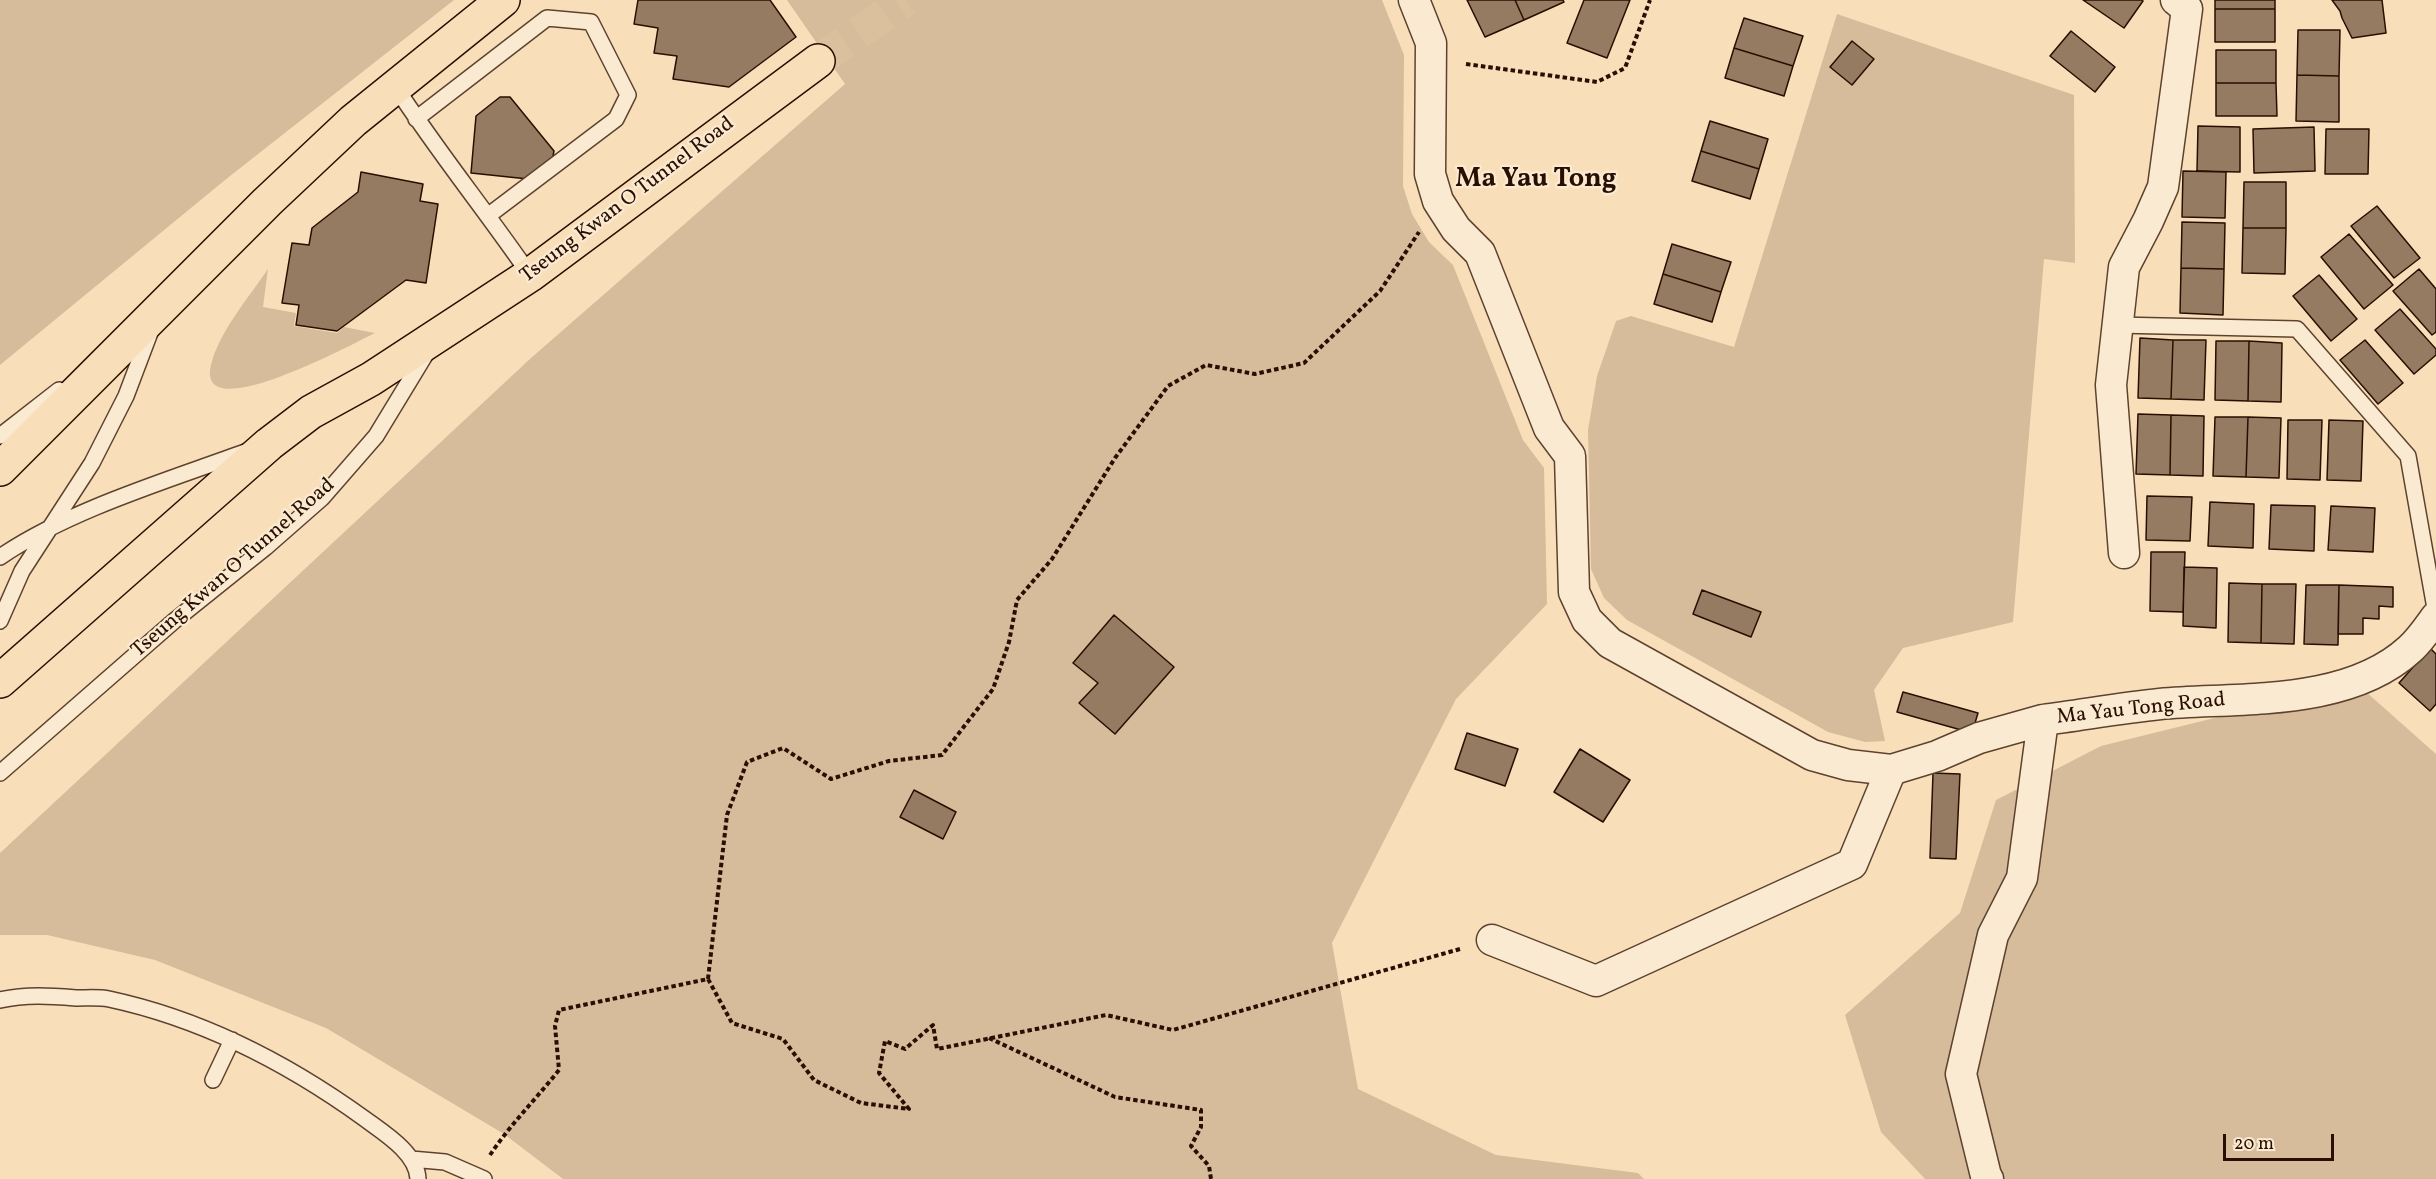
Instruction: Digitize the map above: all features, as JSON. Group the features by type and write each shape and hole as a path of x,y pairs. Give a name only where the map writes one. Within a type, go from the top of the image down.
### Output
{"highway":[{"path":"0,469 267,202 353,121 503,0"},
{"name":"Tseung Kwan O Tunnel Road","path":"0,681 269,444 311,412 371,379 530,275 818,61"}],"street":[{"path":"1414,0 1431,43 1430,174 1438,201 1456,230 1480,253 1549,428 1570,456 1574,592 1587,620 1610,643 1812,755 1848,765 1891,770 1938,756 1979,738 2043,720"},
{"path":"2124,553 2111,385 2124,267 2163,187 2187,9 2176,0"},
{"name":"Ma Yau Tong Road","path":"1988,1179 1961,1074 1993,935 2022,878 2043,720 2161,704 2262,700 2321,690 2373,674 2410,649 2436,615"},
{"path":"1492,940 1596,981 1852,864 1891,770"}],"lane":[{"path":"416,119 547,18 591,22 628,95 616,119 489,215"},
{"path":"395,86 416,119 489,215 530,275"},
{"path":"0,436 157,313"},
{"path":"0,621 22,571 92,463 126,396 157,313"},
{"path":"2117,325 2297,329 2408,456 2436,615"},
{"name":"Tseung Kwan O Tunnel Road","path":"0,773 174,621 265,548 322,498 376,436 436,336"},
{"path":"0,557 49,530 117,499 269,444"},
{"path":"0,593 22,571"},
{"path":"0,1000 22,995 107,999 159,1013 232,1040 286,1066 383,1132 411,1158 418,1179"},
{"path":"213,1080 232,1040"},
{"path":"411,1158 446,1162 480,1177"}],"path":[{"path":"1431,59 1597,82 1624,68 1650,0"},
{"path":"1438,201 1380,291 1304,363 1255,374 1206,365 1168,386 1115,458 1052,559 1017,600 1009,642 993,689 942,755 889,761 831,779 783,747 747,762 727,815 708,979 732,1023 783,1039 814,1080 861,1103 909,1109 879,1073 885,1041 905,1049 933,1025 937,1049 1106,1015 1173,1030 1492,940"},
{"path":"480,1177 504,1134 530,1107 559,1070 555,1026 559,1010 708,979"},
{"path":"988,1037 1115,1097 1201,1110 1201,1127 1191,1146 1209,1166 1211,1179"}],"shaded area":[{"path":"0,0 454,0 225,180 0,365"},
{"path":"787,0 1382,0 1404,55 1403,186 1412,214 1429,242 1453,265 1523,440 1544,468 1547,604 1456,699 1332,943 1358,1089 1496,1155 1638,1173 1644,1179 563,1179 504,1134 326,1028 155,960 47,935 0,935 0,853 531,358 845,84"},
{"path":"1837,14 2074,95 2075,263 2044,259 2013,622 1903,648 1874,690 1885,741 1865,742 1828,732 1627,620 1604,598 1591,569 1588,430 1597,376 1616,321 1631,316 1734,347"},
{"path":"268,269 263,307 296,313 294,326 337,333 344,327 375,333 280,377 251,386 227,389 213,383 211,365 215,353 235,315"},
{"path":"2356,683 2436,754 2436,1179 1925,1179 1881,1132 1845,1015 1960,913 1996,800 2101,746"}],"building":[{"path":"638,0 770,0 796,37 729,87 673,79 677,56 654,53 658,28 634,24"},
{"path":"1467,0 1515,0 1524,20 1485,37"},
{"path":"1515,0 1563,0 1564,2 1524,20"},
{"path":"1584,0 1630,0 1607,58 1567,43"},
{"path":"2083,0 2142,0 2143,1 2124,28"},
{"path":"2215,0 2275,0 2275,9 2215,9"},
{"path":"2332,0 2382,0 2386,33 2352,38 2340,11"},
{"path":"2215,9 2275,9 2275,42 2215,42"},
{"path":"1744,18 1803,36 1793,66 1734,48"},
{"path":"2298,30 2340,30 2339,76 2297,75"},
{"path":"2071,31 2115,67 2095,92 2050,56"},
{"path":"1852,41 1874,59 1852,85 1830,67"},
{"path":"1734,48 1793,66 1784,96 1725,78"},
{"path":"2216,50 2276,50 2276,83 2216,83"},
{"path":"2297,75 2339,76 2339,122 2296,121"},
{"path":"2216,83 2276,83 2277,116 2216,116"},
{"path":"500,97 510,97 554,151 552,161 528,179 471,173 476,116"},
{"path":"1710,121 1768,139 1759,169 1701,151"},
{"path":"2198,126 2240,127 2240,172 2197,171"},
{"path":"2314,127 2315,171 2254,173 2253,129"},
{"path":"2326,129 2369,129 2368,174 2325,174"},
{"path":"1701,151 1759,169 1750,199 1692,181"},
{"path":"2183,171 2226,172 2225,218 2182,217"},
{"path":"361,172 423,184 420,201 438,204 426,283 406,280 337,331 296,325 299,305 282,303 292,243 309,245 312,228 358,192"},
{"path":"2244,182 2286,182 2286,228 2243,228"},
{"path":"2377,206 2420,258 2394,278 2351,226"},
{"path":"2182,222 2225,223 2224,269 2181,268"},
{"path":"2243,228 2286,228 2285,274 2242,273"},
{"path":"2349,234 2393,285 2364,309 2321,257"},
{"path":"1672,244 1731,262 1721,292 1663,274"},
{"path":"2181,268 2224,269 2223,315 2180,313"},
{"path":"2419,269 2436,289 2436,332 2432,335 2393,291"},
{"path":"1663,274 1721,292 1712,322 1654,304"},
{"path":"2319,275 2357,319 2331,341 2293,296"},
{"path":"2400,309 2436,349 2436,355 2414,374 2375,330"},
{"path":"2140,338 2173,340 2171,399 2138,398"},
{"path":"2173,340 2206,340 2204,400 2171,399"},
{"path":"2365,340 2403,383 2378,404 2340,360"},
{"path":"2216,341 2249,341 2248,401 2215,400"},
{"path":"2249,341 2282,343 2281,402 2248,401"},
{"path":"2138,414 2171,415 2170,475 2136,474"},
{"path":"2171,415 2204,416 2203,476 2170,475"},
{"path":"2215,417 2248,417 2246,477 2213,476"},
{"path":"2248,417 2281,418 2279,478 2246,477"},
{"path":"2288,420 2322,420 2320,480 2287,479"},
{"path":"2329,420 2363,421 2361,481 2327,480"},
{"path":"2147,496 2192,497 2190,541 2146,540"},
{"path":"2210,502 2254,504 2253,548 2208,546"},
{"path":"2271,505 2315,506 2314,551 2269,549"},
{"path":"2331,506 2375,508 2373,552 2328,550"},
{"path":"2151,552 2185,552 2183,612 2150,611"},
{"path":"2184,567 2217,568 2216,628 2183,626"},
{"path":"2229,583 2262,584 2261,643 2228,642"},
{"path":"2262,584 2296,584 2294,644 2261,643"},
{"path":"2306,585 2339,585 2338,645 2304,644"},
{"path":"2339,585 2393,587 2393,607 2379,606 2379,619 2363,618 2363,634 2338,634"},
{"path":"1702,590 1761,612 1751,637 1693,614"},
{"path":"1114,615 1174,667 1115,734 1079,703 1098,683 1073,663"},
{"path":"2430,648 2436,654 2436,704 2430,711 2399,683"},
{"path":"1903,692 1978,713 1972,733 1897,712"},
{"path":"1467,733 1518,749 1505,786 1455,769"},
{"path":"1580,749 1630,780 1603,822 1554,792"},
{"path":"1933,773 1960,774 1956,859 1930,858"},
{"path":"914,790 956,812 943,839 900,817"}],"tunnel":[{"path":"818,61 906,0"}],"district":[{"name":"Ma Yau Tong","path":"1536,181"}]}
